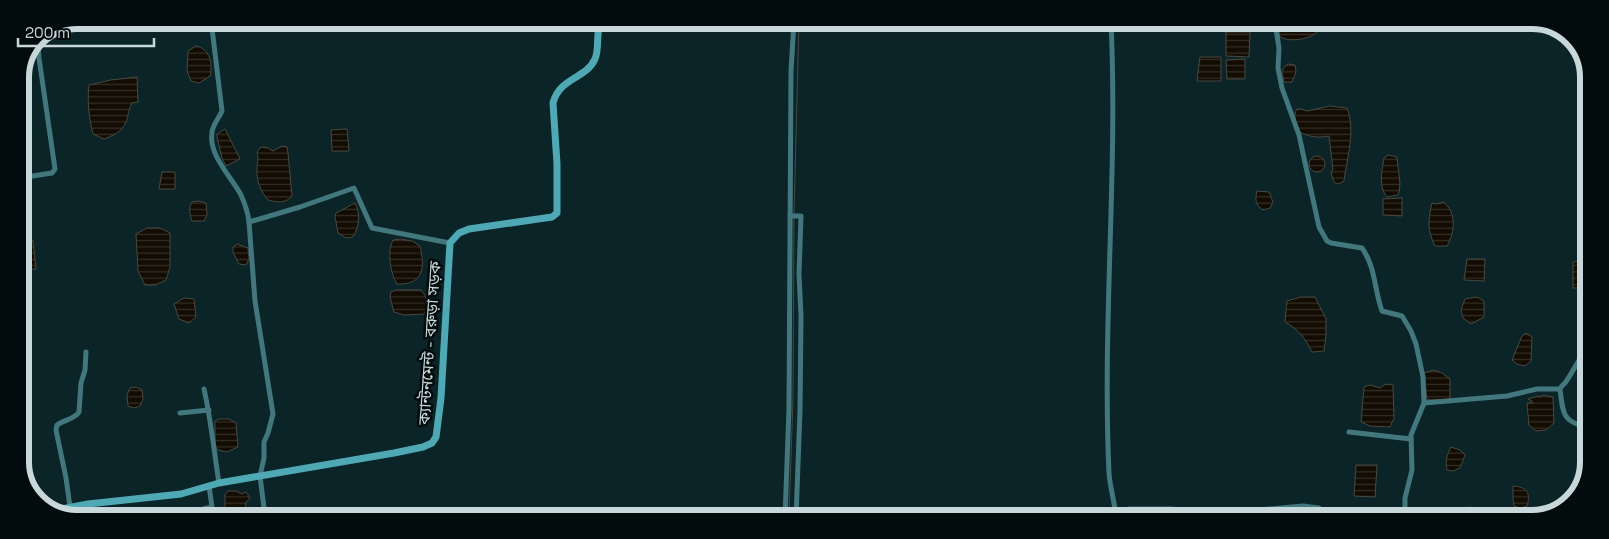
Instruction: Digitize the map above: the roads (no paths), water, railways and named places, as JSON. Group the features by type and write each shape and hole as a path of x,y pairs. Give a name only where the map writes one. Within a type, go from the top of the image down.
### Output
{"main road":[{"name":"ক্যান্টনমেন্ট - বরুড়া সড়ক","path":"63,508 181,494 219,483 394,453 423,447 432,443 436,437 441,398 450,243 459,233 468,229 552,217 557,213 557,164 553,103 559,88 590,67 595,59 598,29"}],"street":[{"path":"212,29 222,111 219,119 213,126 211,134 218,161 246,205 255,301 272,414 268,434 264,442 264,458 260,476 264,510"},
{"path":"785,510 789,410 792,216 791,71 794,29"},
{"path":"1111,29 1113,138 1108,395 1109,475 1115,510"},
{"path":"1277,29 1279,48 1278,68 1282,88 1299,135 1319,227 1327,241 1360,247 1364,250 1372,266 1377,285 1378,301 1382,310 1402,316 1416,344 1423,377 1424,403 1412,432 1412,470 1405,498 1405,510"},
{"path":"29,177 52,173 55,169 38,49"},
{"path":"249,222 354,188 372,228 450,243"},
{"path":"792,216 801,216 799,274 801,316 800,402 796,510"},
{"path":"70,507 56,430 57,425 73,418 80,412 81,383 86,352"},
{"path":"1580,357 1567,381 1560,389 1567,419 1580,426"},
{"path":"204,389 209,410 212,443 219,483"},
{"path":"1424,403 1507,396 1537,389 1560,389"},
{"path":"180,413 209,410"},
{"path":"1349,432 1411,439"},
{"path":"203,510 212,507 209,486"},
{"path":"1265,510 1316,506 1320,510"},
{"path":"1127,510 1168,510"}],"waterway":[{"path":"794,214 799,29"},
{"path":"789,510 793,398 794,218"}]}
